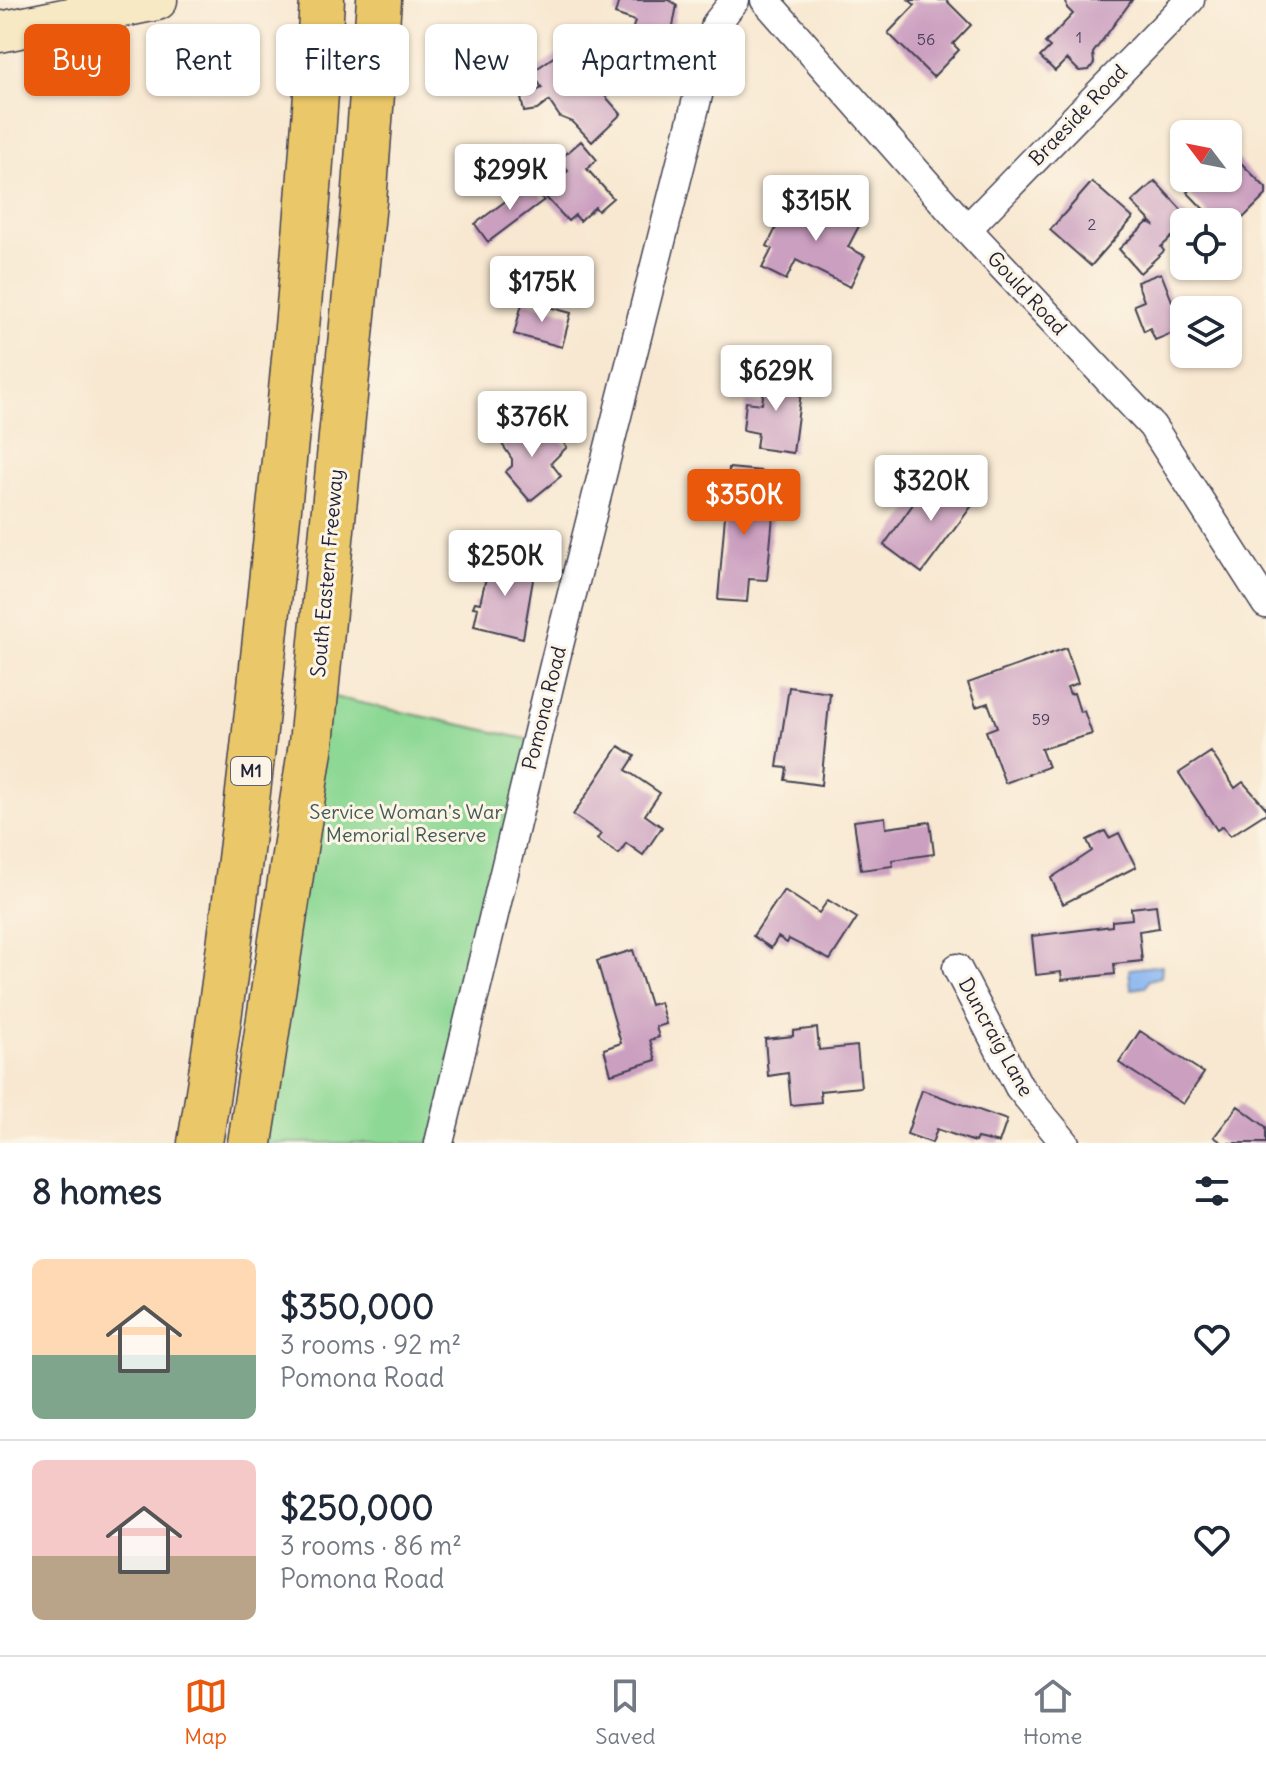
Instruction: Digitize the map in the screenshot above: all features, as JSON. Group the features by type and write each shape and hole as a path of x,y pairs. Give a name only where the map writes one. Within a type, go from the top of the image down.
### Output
{"highway":[{"name":"M1","path":"200,1143 243,842 269,609 312,164 322,0"},
{"name":"South Eastern Freeway","path":"250,1143 311,744 364,202 379,0"}],"main road":[{"path":"0,32 150,2"}],"street":[{"name":"Pomona Road","path":"439,1143 556,657 716,24 735,0"},
{"name":"Gould Road","path":"765,0 967,229 1152,426 1266,604"},
{"name":"Braeside Road","path":"967,229 1190,0"},
{"name":"Duncraig Lane","path":"957,968 1019,1087 1065,1143"}],"green space":[{"name":"Service Woman's War Memorial Reserve","path":"315,693 536,741 435,1143 250,1143"}],"water":[{"path":"1162,965 1161,977 1149,980 1145,987 1131,989 1129,969"}],"building":[{"path":"619,0 669,0 677,5 673,24 634,24 635,21 615,14"},
{"path":"909,0 946,0 971,25 953,44 959,50 933,77 888,33 915,5"},
{"path":"1066,0 1132,0 1093,53 1094,63 1089,70 1079,71 1067,59 1055,71 1040,57 1050,47 1045,43 1073,14 1067,8"},
{"path":"553,57 553,96 605,96 621,114 592,142 573,122 560,117 549,101 537,110 524,112 521,98 537,96 537,90 542,88 537,80 537,69"},
{"path":"581,141 597,160 587,169 613,198 598,211 595,207 580,221 575,215 568,221 541,192 568,171 559,160"},
{"path":"1242,164 1266,188 1266,195 1242,219 1242,208 1202,208 1187,192 1242,192"},
{"path":"1155,181 1180,208 1170,208 1170,239 1161,247 1164,251 1140,273 1119,249 1148,222 1155,226 1132,202"},
{"path":"531,182 544,200 488,242 475,224"},
{"path":"1092,182 1133,218 1091,266 1050,230"},
{"path":"808,196 861,222 848,247 865,256 850,287 796,260 786,280 762,268 772,249 767,246 783,214 796,221"},
{"path":"1161,273 1170,296 1170,334 1155,340 1150,328 1144,331 1134,305 1144,301 1137,282"},
{"path":"523,300 571,313 562,347 514,334"},
{"path":"766,372 803,377 793,453 756,448 758,433 743,430 746,402 762,404"},
{"path":"518,421 535,442 552,429 567,447 551,463 561,476 530,501 505,472 512,466 512,459 498,438"},
{"path":"729,468 761,471 757,514 773,516 767,580 749,579 747,602 718,600"},
{"path":"960,477 982,492 922,573 884,545 928,483 946,496"},
{"path":"491,557 535,568 523,638 474,626 478,608 473,607 475,602 480,603"},
{"path":"1066,648 1078,683 1067,687 1070,694 1074,693 1080,712 1084,711 1092,734 1041,749 1048,767 1005,783 986,731 997,727 988,703 976,707 968,683"},
{"path":"789,687 830,693 821,785 785,780 787,768 777,767"},
{"path":"619,746 635,756 626,770 660,793 645,815 662,827 643,855 626,843 619,854 597,839 601,834 573,815"},
{"path":"1211,752 1235,788 1243,782 1266,808 1266,813 1230,836 1223,826 1217,830 1179,773"},
{"path":"885,817 886,828 930,822 934,854 892,860 893,866 861,870 854,821"},
{"path":"1105,831 1109,838 1119,833 1136,867 1063,904 1051,878 1092,851 1087,840"},
{"path":"784,890 819,913 828,900 857,918 830,960 789,939 787,943 778,937 771,948 753,936"},
{"path":"1156,905 1159,928 1139,931 1142,961 1114,964 1115,974 1062,980 1061,972 1036,975 1032,936 1112,926 1112,921 1132,919 1131,908"},
{"path":"633,950 650,1005 660,1002 666,1024 656,1027 659,1037 650,1040 656,1060 611,1074 604,1049 621,1043 597,961"},
{"path":"817,1028 819,1050 857,1046 861,1087 820,1091 821,1102 791,1105 788,1073 768,1076 765,1039 793,1036 793,1031"},
{"path":"1140,1031 1204,1073 1183,1104 1119,1063"},
{"path":"922,1090 1007,1120 999,1143 977,1138 975,1142 937,1129 932,1143 907,1134"},
{"path":"1238,1106 1266,1127 1266,1143 1223,1143 1214,1137"}]}
